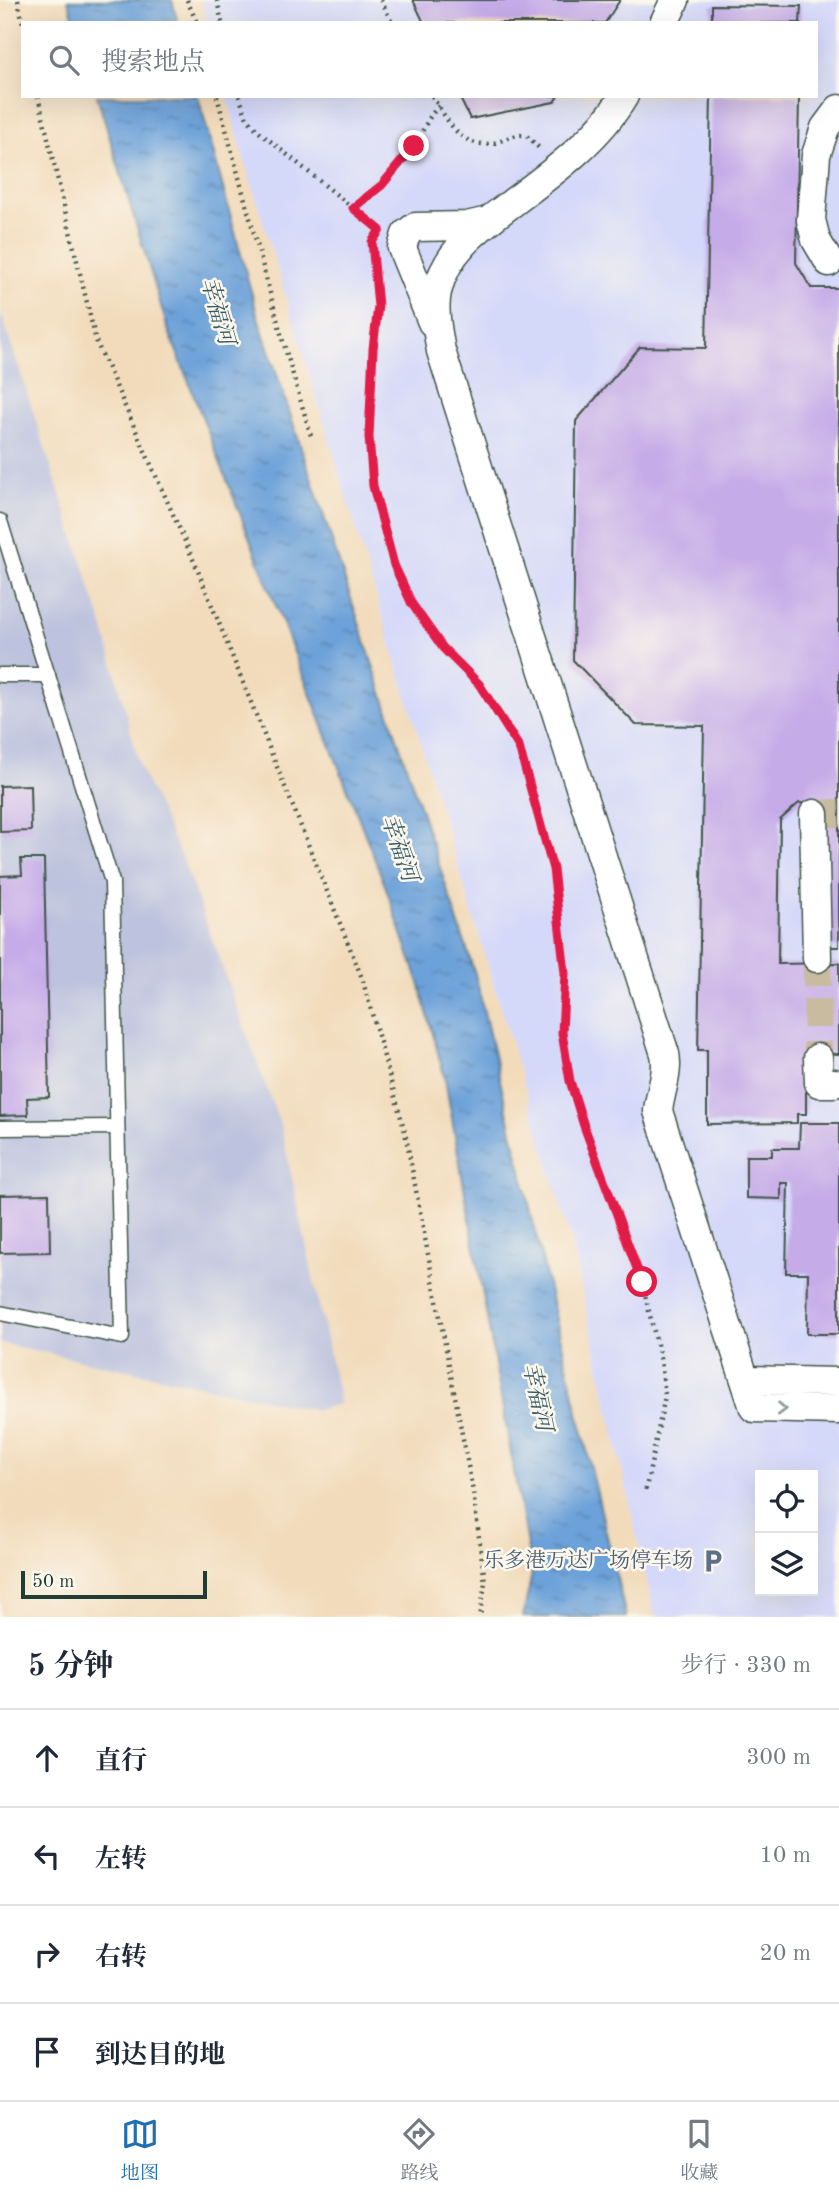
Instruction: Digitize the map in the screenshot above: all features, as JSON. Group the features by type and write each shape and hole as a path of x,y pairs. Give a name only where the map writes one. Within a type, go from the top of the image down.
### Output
{"street":[{"path":"665,21 675,0"},
{"path":"623,98 615,112 556,168 484,222 459,248 437,293 436,317 441,351 665,1054 667,1067 658,1111 754,1408 839,1410"},
{"path":"829,262 816,240 811,219 816,155 825,128 839,109"},
{"path":"439,338 402,248 406,234 415,227 467,226 484,222"},
{"path":"814,814 817,958"},
{"path":"818,1058 819,1083 834,1083"},
{"path":"746,1380 839,1382"}],"lane":[{"path":"0,521 112,883 122,1337 0,1312"},
{"path":"0,675 47,675"},
{"path":"0,1128 117,1127"}],"path":[{"path":"18,0 22,21"},
{"path":"187,0 196,21"},
{"path":"217,0 222,21"},
{"path":"381,0 391,21"},
{"path":"38,98 96,341 197,566 362,978 405,1132 468,1465 485,1582 480,1617"},
{"path":"218,98 311,436"},
{"path":"240,98 247,118 258,131 402,248"},
{"path":"433,98 458,135 468,142 482,144 526,135 556,168"},
{"path":"353,208 382,185 402,163 428,118 439,106"},
{"path":"380,230 372,242 378,306 369,437 373,486 394,565 412,604 443,648 479,684 519,747 553,869 565,973 562,1033 570,1081 642,1282 661,1361 664,1396 645,1493"}],"shaded area":[{"path":"201,0 839,0 839,1617 655,1617 571,1240 228,98 818,98 818,21 206,21"},
{"path":"0,310 104,629 140,767 186,868 281,1127 340,1404 315,1410 0,1343"}],"water":[{"path":"68,0 172,0 177,21 74,21"},
{"name":"幸福河","path":"98,98 199,98 258,317 475,974 626,1617 523,1617 532,1573 445,1079 420,986 386,888 168,329"}],"building":[{"path":"413,0 620,0 606,21 423,21"},
{"path":"712,5 801,6 800,21 712,21"},
{"path":"460,98 557,98 554,102 470,119"},
{"path":"711,98 799,98 796,263 811,288 839,288 839,947 823,947 823,804 799,803 780,820 778,964 839,963 839,1054 806,1053 806,1114 797,1114 797,1123 707,1124 707,1050 698,1050 704,726 636,725 573,660 576,421 640,347 706,348"},
{"path":"30,785 31,831 0,832 0,786"},
{"path":"21,859 44,859 49,1097 27,1098 28,1115 0,1116 0,876 22,875"},
{"path":"800,1123 839,1123 839,1334 807,1334 808,1273 786,1273 788,1183 781,1183 781,1199 746,1198 746,1156 772,1156 772,1148 799,1148"},
{"path":"49,1194 50,1252 0,1253 0,1195"}],"tunnel":[{"path":"814,814 839,813"},
{"path":"817,958 818,1058"}],"place":[{"name":"乐多港万达广场停车场","path":"713,1561"}],"route":[{"path":"414,146 382,185 353,208 380,230 372,242 378,306 369,437 373,486 394,565 412,604 443,648 479,684 519,747 553,869 565,973 562,1033 570,1081 642,1282"}]}
